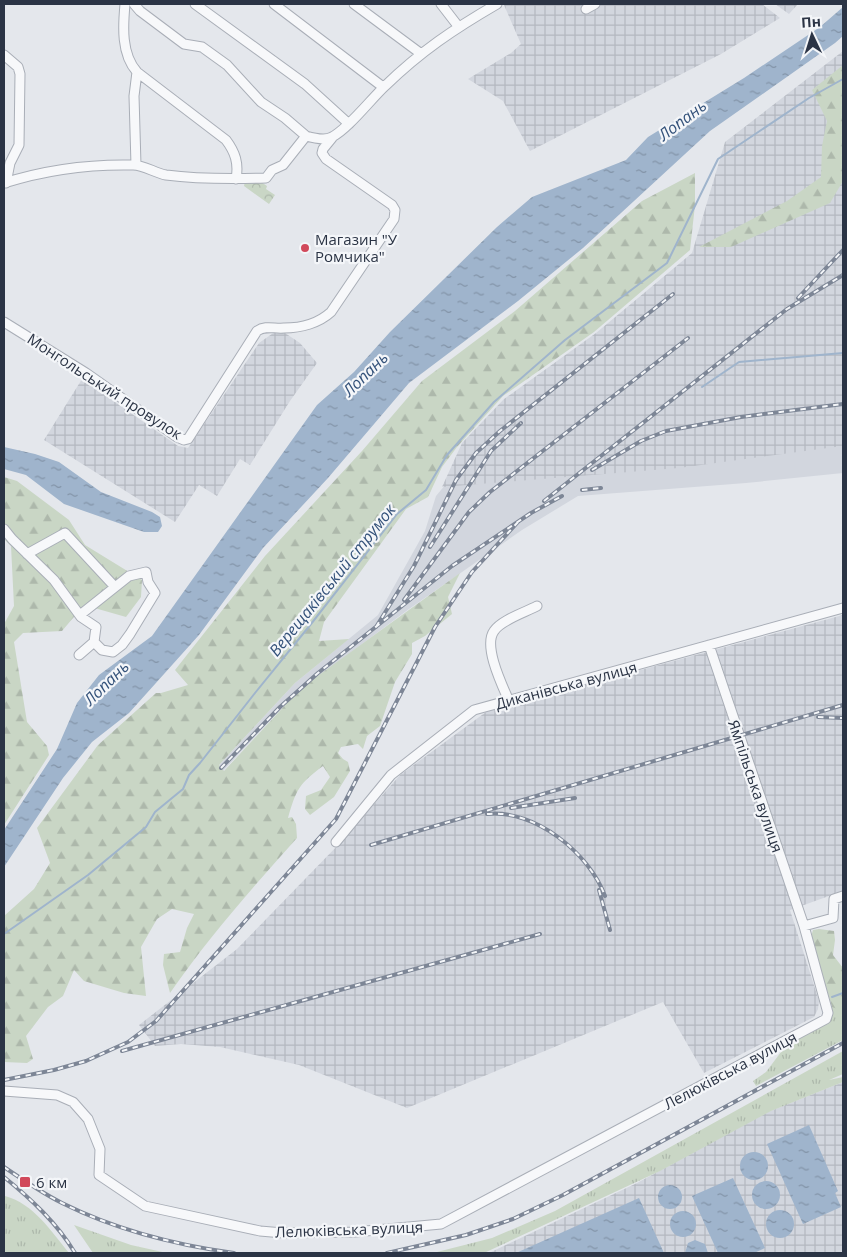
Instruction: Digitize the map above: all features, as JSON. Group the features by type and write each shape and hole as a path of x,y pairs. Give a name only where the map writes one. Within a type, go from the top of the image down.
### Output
{"street":[{"path":"125,4 123,26 128,59 137,72 226,140 235,152 238,169 236,179"},
{"path":"195,4 305,84 349,124"},
{"path":"274,4 383,87"},
{"path":"354,4 420,53"},
{"path":"441,4 458,26"},
{"path":"137,7 184,44 202,47 226,65 261,102 286,118 306,136 332,138 349,124 383,87 420,53 458,26 497,4"},
{"path":"586,9 595,4"},
{"path":"4,55 18,67 20,74 18,145 10,163 5,183"},
{"path":"136,165 134,96 137,72"},
{"path":"5,183 42,172 78,167 136,165 165,175 236,179 266,178 272,170 283,165 306,136"},
{"name":"Монгольський провулок","path":"4,322 86,373 177,437 184,440 188,439 257,331 263,328 284,328 312,324 322,320 331,312 394,219 396,210 392,205 326,159 322,153 323,148 332,138"},
{"path":"4,529 54,580 80,615 96,627 94,642 79,655"},
{"path":"27,554 64,533 115,587"},
{"path":"80,615 129,576 146,572 148,582 155,593 122,645 113,652 102,650 94,642"},
{"path":"509,701 500,679 490,641 494,631 502,624 537,606"},
{"name":"Диканівська вулиця","path":"336,842 391,775 474,710 843,608"},
{"name":"Ямпільська вулиця","path":"709,645 804,926 828,1013"},
{"path":"804,926 832,918 834,899 843,896"},
{"name":"Лелюківська вулиця","path":"4,1091 57,1095 73,1102 88,1119 100,1149 98,1175 145,1206 260,1232 328,1233 428,1226 450,1220 818,1023 826,1018 828,1013"}],"shaded area":[{"path":"762,4 780,18 721,54 530,151 503,101 468,79 511,53 521,44 504,5"},
{"path":"775,4 798,4 789,14"},
{"path":"843,51 843,446 679,468 442,487 462,443 504,399 596,333 692,253 725,142"},
{"path":"843,237 843,473 746,483 578,496 522,530 409,609 295,694 223,771 219,765 295,683 378,615 425,531 436,496 510,407"},
{"path":"279,329 300,343 317,363 290,401 250,465 240,459 217,496 199,485 175,522 44,440 82,379 178,446 188,448 259,343"},
{"path":"843,615 843,891 790,910 819,1001 814,1017 704,1073 663,1002 407,1108 299,1065 220,1047 181,1044 155,1046 139,1025 237,949 340,843 400,775 486,712"},
{"path":"843,1082 843,1253 489,1253 637,1183 768,1112"}],"green space":[{"path":"843,65 843,181 830,203 731,247 699,247 787,201 821,177 822,146 827,121 812,90"},
{"path":"695,173 695,205 690,250 594,332 503,396 457,447 442,467 428,497 406,509 324,622 319,641 349,639 295,683 219,765 224,771 301,688 460,573 448,597 452,614 425,636 412,643 412,654 395,682 380,726 367,736 363,749 358,744 341,747 338,753 348,762 350,771 334,797 310,815 305,809 306,796 321,790 330,777 323,766 304,782 294,800 288,818 292,817 296,824 297,838 215,933 170,993 163,965 164,954 180,952 187,928 194,914 172,909 157,919 141,947 146,996 124,993 84,981 74,970 63,996 48,1007 26,1036 33,1059 27,1063 4,1062 4,916 34,889 50,863 37,828 98,745 156,693 188,685 175,670 265,556 362,451 422,381 515,311 642,201"},
{"path":"258,180 275,195 269,204 244,186 245,181"},
{"path":"4,477 17,481 69,520 85,545 142,580 141,597 126,617 84,605 62,631 23,633 14,642 27,722 47,746 49,755 4,825 4,624 14,606 11,546 4,539"},
{"path":"813,930 834,931 833,955 843,968 843,1011 832,1007 811,937"},
{"path":"832,1007 843,1007 843,1040 756,1086 753,1081 766,1072 784,1048 830,1016"},
{"path":"843,1051 843,1074 829,1080 843,1077 843,1082 771,1111 660,1171 484,1253 433,1253 492,1238 555,1211"},
{"path":"5,1196 25,1205 41,1219 69,1253 4,1253"},
{"path":"74,1225 131,1245 167,1253 93,1253"}],"water":[{"name":"Лопань","path":"843,7 843,36 835,43 710,131 583,248 518,301 409,383 328,478 263,548 199,635 129,713 92,742 63,778 4,867 4,830 57,749 77,703 99,675 152,636 317,405 354,372 390,332 497,227 532,197 626,160 648,137 744,78 820,27"},
{"path":"4,447 59,462 101,492 152,512 160,517 162,526 158,532 144,532 64,504 26,475 4,469"},
{"path":"809,1125 838,1191 835,1193 841,1207 803,1224 767,1144"},
{"path":"754,1152 764,1156 768,1166 764,1176 754,1180 744,1176 740,1166 744,1156"},
{"path":"733,1178 765,1248 754,1253 718,1253 692,1196"},
{"path":"766,1181 776,1185 780,1195 776,1205 766,1209 756,1205 752,1195 756,1185"},
{"path":"670,1185 678,1189 682,1197 678,1205 670,1209 662,1205 658,1197 662,1189"},
{"path":"639,1198 664,1253 516,1253"},
{"path":"780,1210 790,1214 794,1224 790,1234 780,1238 770,1234 766,1224 770,1214"},
{"path":"683,1211 692,1215 696,1224 692,1233 683,1237 674,1233 670,1224 674,1215"},
{"path":"695,1240 705,1244 708,1253 685,1253 688,1243"}],"waterway":[{"name":"Верещаківський струмок","path":"4,934 88,875 146,827 155,812 183,789 189,775 397,514 426,490 447,455 494,402 565,340 667,263 718,159 809,98 843,79"},
{"path":"702,387 739,362 843,353"},
{"path":"832,997 843,993"}],"railway":[{"path":"798,298 843,250"},
{"path":"544,501 787,309 843,275"},
{"path":"376,627 414,566 456,480 476,453 500,431 673,294"},
{"path":"404,600 469,512 490,492 688,338"},
{"path":"592,470 641,441 666,431 741,417 843,404"},
{"path":"430,547 491,451 521,423"},
{"path":"582,490 601,488"},
{"path":"221,768 280,707 318,673 452,566 531,513 562,496"},
{"path":"4,1080 54,1070 86,1061 128,1042 156,1021 336,819 435,627 472,572 518,522"},
{"path":"371,845 843,705"},
{"path":"818,717 843,718"},
{"path":"511,808 575,798"},
{"path":"487,814 505,814 523,819 541,826 558,837 587,864 605,896"},
{"path":"599,890 610,930"},
{"path":"122,1051 540,934"},
{"path":"387,1253 466,1235 513,1219 563,1195 843,1043"},
{"path":"4,1167 55,1199 83,1213 125,1229 190,1246 234,1253"},
{"path":"4,1177 43,1212 75,1253"}],"place":[{"name":"Магазин \"У Ромчика\"","path":"305,248"},
{"name":"6 км","path":"25,1182"}]}
